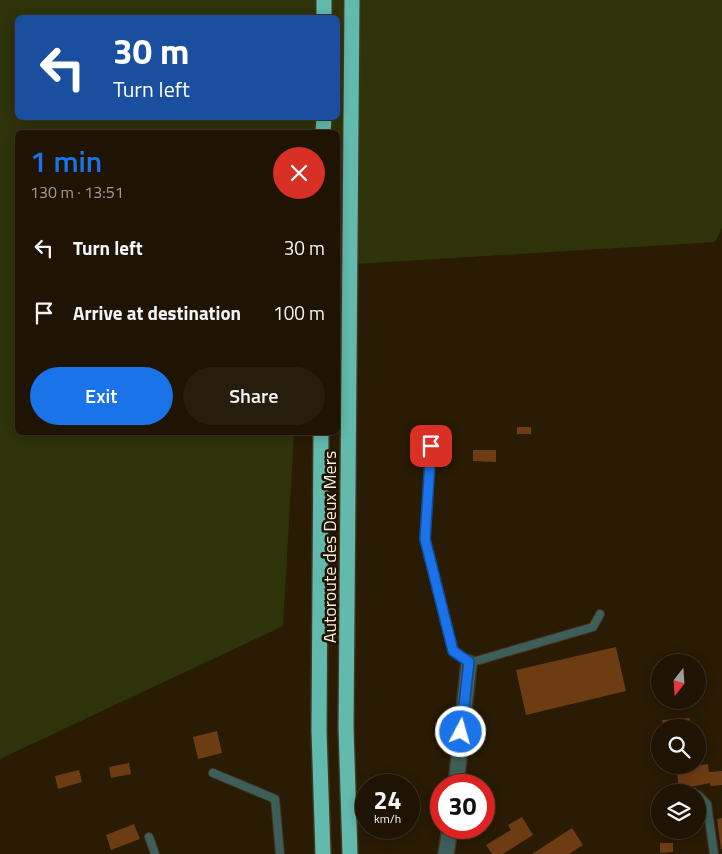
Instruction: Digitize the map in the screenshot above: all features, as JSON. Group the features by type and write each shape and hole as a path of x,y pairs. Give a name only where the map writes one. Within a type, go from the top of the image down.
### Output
{"highway":[{"path":"324,0 324,15"},
{"name":"Autoroute des Deux Mers","path":"350,854 346,728 352,0"},
{"name":"Autoroute des Deux Mers","path":"321,435 319,731 323,854"}],"street":[{"path":"457,774 469,662"},
{"path":"446,854 448,839"}],"lane":[{"path":"431,446 425,539 453,651 469,662 593,627 600,614"},
{"path":"213,772 275,800 280,854"},
{"path":"706,803 714,854"},
{"path":"149,837 155,854"}],"green space":[{"path":"0,0 722,0 722,228 715,242 340,265 340,130 15,130 15,435 294,435 283,626 0,759"}],"building":[{"path":"517,427 531,427 531,434 517,434"},
{"path":"473,450 496,450 496,462 473,461"},
{"path":"616,647 626,691 526,715 516,670"},
{"path":"217,731 222,753 198,759 193,737"},
{"path":"129,763 131,774 111,778 109,767"},
{"path":"706,764 708,764 709,772 722,771 722,785 710,786 710,783 678,784 677,774 706,774"},
{"path":"79,770 82,782 58,789 55,776"},
{"path":"522,817 533,835 503,854 492,854 486,845 511,830 508,825"},
{"path":"722,818 722,849 721,849 717,819"},
{"path":"134,824 140,839 111,850 106,835"},
{"path":"572,828 583,845 569,854 532,854"},
{"path":"660,843 673,843 673,852 660,853"}],"route":[{"path":"431,446 425,539 453,651 469,662 461,732"}]}
